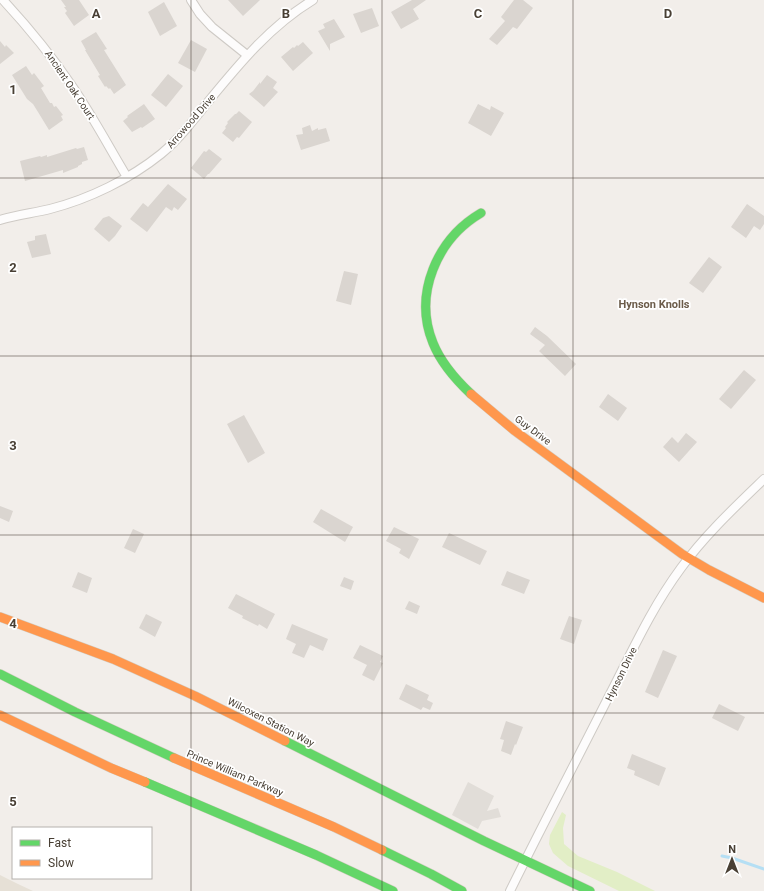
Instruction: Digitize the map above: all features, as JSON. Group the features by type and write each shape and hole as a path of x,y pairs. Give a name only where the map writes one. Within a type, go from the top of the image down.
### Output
{"main road":[{"name":"Guy Drive","path":"481,212 468,221 448,242 435,264 428,284 425,309 428,327 440,359 450,373 463,387 498,418 689,558 764,598"},
{"name":"Wilcoxen Station Way","path":"0,617 113,659 195,696 471,835 590,891"},
{"name":"Prince William Parkway","path":"0,674 120,734 366,841 414,864 462,891"},
{"path":"0,715 111,768 316,855 393,891"}],"street":[{"name":"Ancient Oak Court","path":"3,0 42,44 72,86 127,177"},
{"path":"191,0 200,14 212,27 247,55"},
{"name":"Arrowood Drive","path":"0,220 51,208 97,192 127,177 162,154 181,134 247,55 285,20 313,0"},
{"name":"Hynson Drive","path":"510,891 644,627 662,596 689,558 722,520 764,480"}],"shaded area":[{"path":"468,782 494,796 487,811 498,808 501,817 482,821 478,829 452,815"},
{"path":"0,875 18,884 33,891 0,891"}],"green space":[{"path":"562,812 566,815 563,828 564,844 578,856 617,872 655,891 619,891 568,866 553,853 549,844 550,835"}],"building":[{"path":"61,0 79,0 89,15 74,26 65,13 67,11 64,7 66,7"},
{"path":"228,0 260,0 243,16"},
{"path":"412,0 426,0 413,9 419,19 401,29 391,12"},
{"path":"514,0 523,0 533,8 517,29 513,27 497,45 489,39 505,21 501,17"},
{"path":"164,2 177,26 160,36 148,12"},
{"path":"372,8 379,26 361,33 353,14"},
{"path":"334,19 345,37 330,44 330,51 318,31 325,28 323,24"},
{"path":"96,32 107,49 104,50 126,85 114,94 110,88 105,87 98,76 100,75 81,41"},
{"path":"191,40 207,49 195,72 178,63"},
{"path":"0,41 5,47 6,45 14,53 0,64"},
{"path":"303,42 313,53 293,71 281,57 293,47 298,46"},
{"path":"26,66 32,75 34,73 44,86 41,88 50,103 52,103 54,107 56,106 63,115 61,116 63,120 49,130 33,104 27,99 12,75"},
{"path":"168,74 183,86 166,107 151,95"},
{"path":"267,75 277,82 273,88 278,92 264,107 249,94"},
{"path":"144,104 155,119 142,128 141,127 132,132 123,121 128,117 127,116"},
{"path":"478,104 490,110 491,106 504,113 491,136 468,123"},
{"path":"239,111 252,122 239,138 237,137 233,142 222,133 226,128 227,122"},
{"path":"310,125 312,131 318,128 318,130 326,128 330,141 301,150 296,135 303,134 302,128"},
{"path":"84,147 88,160 82,162 82,164 78,167 63,173 63,170 25,181 20,161 40,156 47,155 47,157"},
{"path":"209,149 222,159 204,179 191,168 204,151 206,152"},
{"path":"168,184 187,199 178,210 174,207 172,211 166,207 147,232 130,219 143,203 148,207"},
{"path":"747,204 764,216 764,224 760,230 754,226 746,238 731,227"},
{"path":"109,216 122,226 109,242 94,229 103,218"},
{"path":"46,234 51,254 32,258 27,242 35,240 35,236"},
{"path":"709,257 722,267 703,293 689,283"},
{"path":"344,271 358,274 351,305 336,301"},
{"path":"535,327 547,336 576,364 565,376 539,351 545,345 530,334"},
{"path":"744,370 756,380 731,409 719,399"},
{"path":"608,394 627,408 618,421 599,407"},
{"path":"244,415 265,453 248,463 227,424"},
{"path":"686,433 697,442 679,462 663,447 672,437 678,443"},
{"path":"0,506 13,511 9,522 0,518"},
{"path":"321,509 353,527 345,542 313,522"},
{"path":"394,527 419,539 409,559 399,553 401,549 386,541"},
{"path":"133,529 144,534 135,553 124,548"},
{"path":"449,533 487,551 480,565 442,547"},
{"path":"507,571 530,580 524,594 501,585"},
{"path":"78,572 92,578 87,593 72,587"},
{"path":"344,577 354,581 351,590 340,586"},
{"path":"236,594 275,614 267,629 259,624 258,626 242,618 243,616 228,608"},
{"path":"409,601 420,606 417,614 405,609"},
{"path":"146,614 162,622 155,637 139,628"},
{"path":"569,616 582,620 574,644 560,639"},
{"path":"292,624 328,639 323,651 310,645 304,658 292,653 296,644 286,639"},
{"path":"360,645 383,656 380,662 383,663 374,681 362,675 367,665 353,658"},
{"path":"663,650 677,656 658,698 645,692"},
{"path":"406,684 429,695 427,700 433,703 430,710 423,707 421,710 399,699"},
{"path":"719,704 745,717 738,731 712,718"},
{"path":"506,721 523,727 511,755 501,751 504,740 500,739"},
{"path":"632,754 666,768 659,786 634,775 635,771 627,768"}],"waterway":[{"path":"722,856 764,869"}],"traffic: fast":[{"path":"471,394 459,383 436,350 428,324 426,306 428,287 433,269 441,253 452,237 465,224 481,213"},
{"path":"0,674 75,712 174,758"},
{"path":"285,741 484,841 590,891"},
{"path":"145,782 316,855 393,891"},
{"path":"382,850 462,891"}],"traffic: slow":[{"path":"471,394 515,431 682,554 709,570 764,598"},
{"path":"0,617 113,659 195,696 285,741"},
{"path":"0,715 111,768 145,782"},
{"path":"174,758 334,827 382,850"}],"district":[{"name":"Hynson Knolls","path":"654,304"}]}
